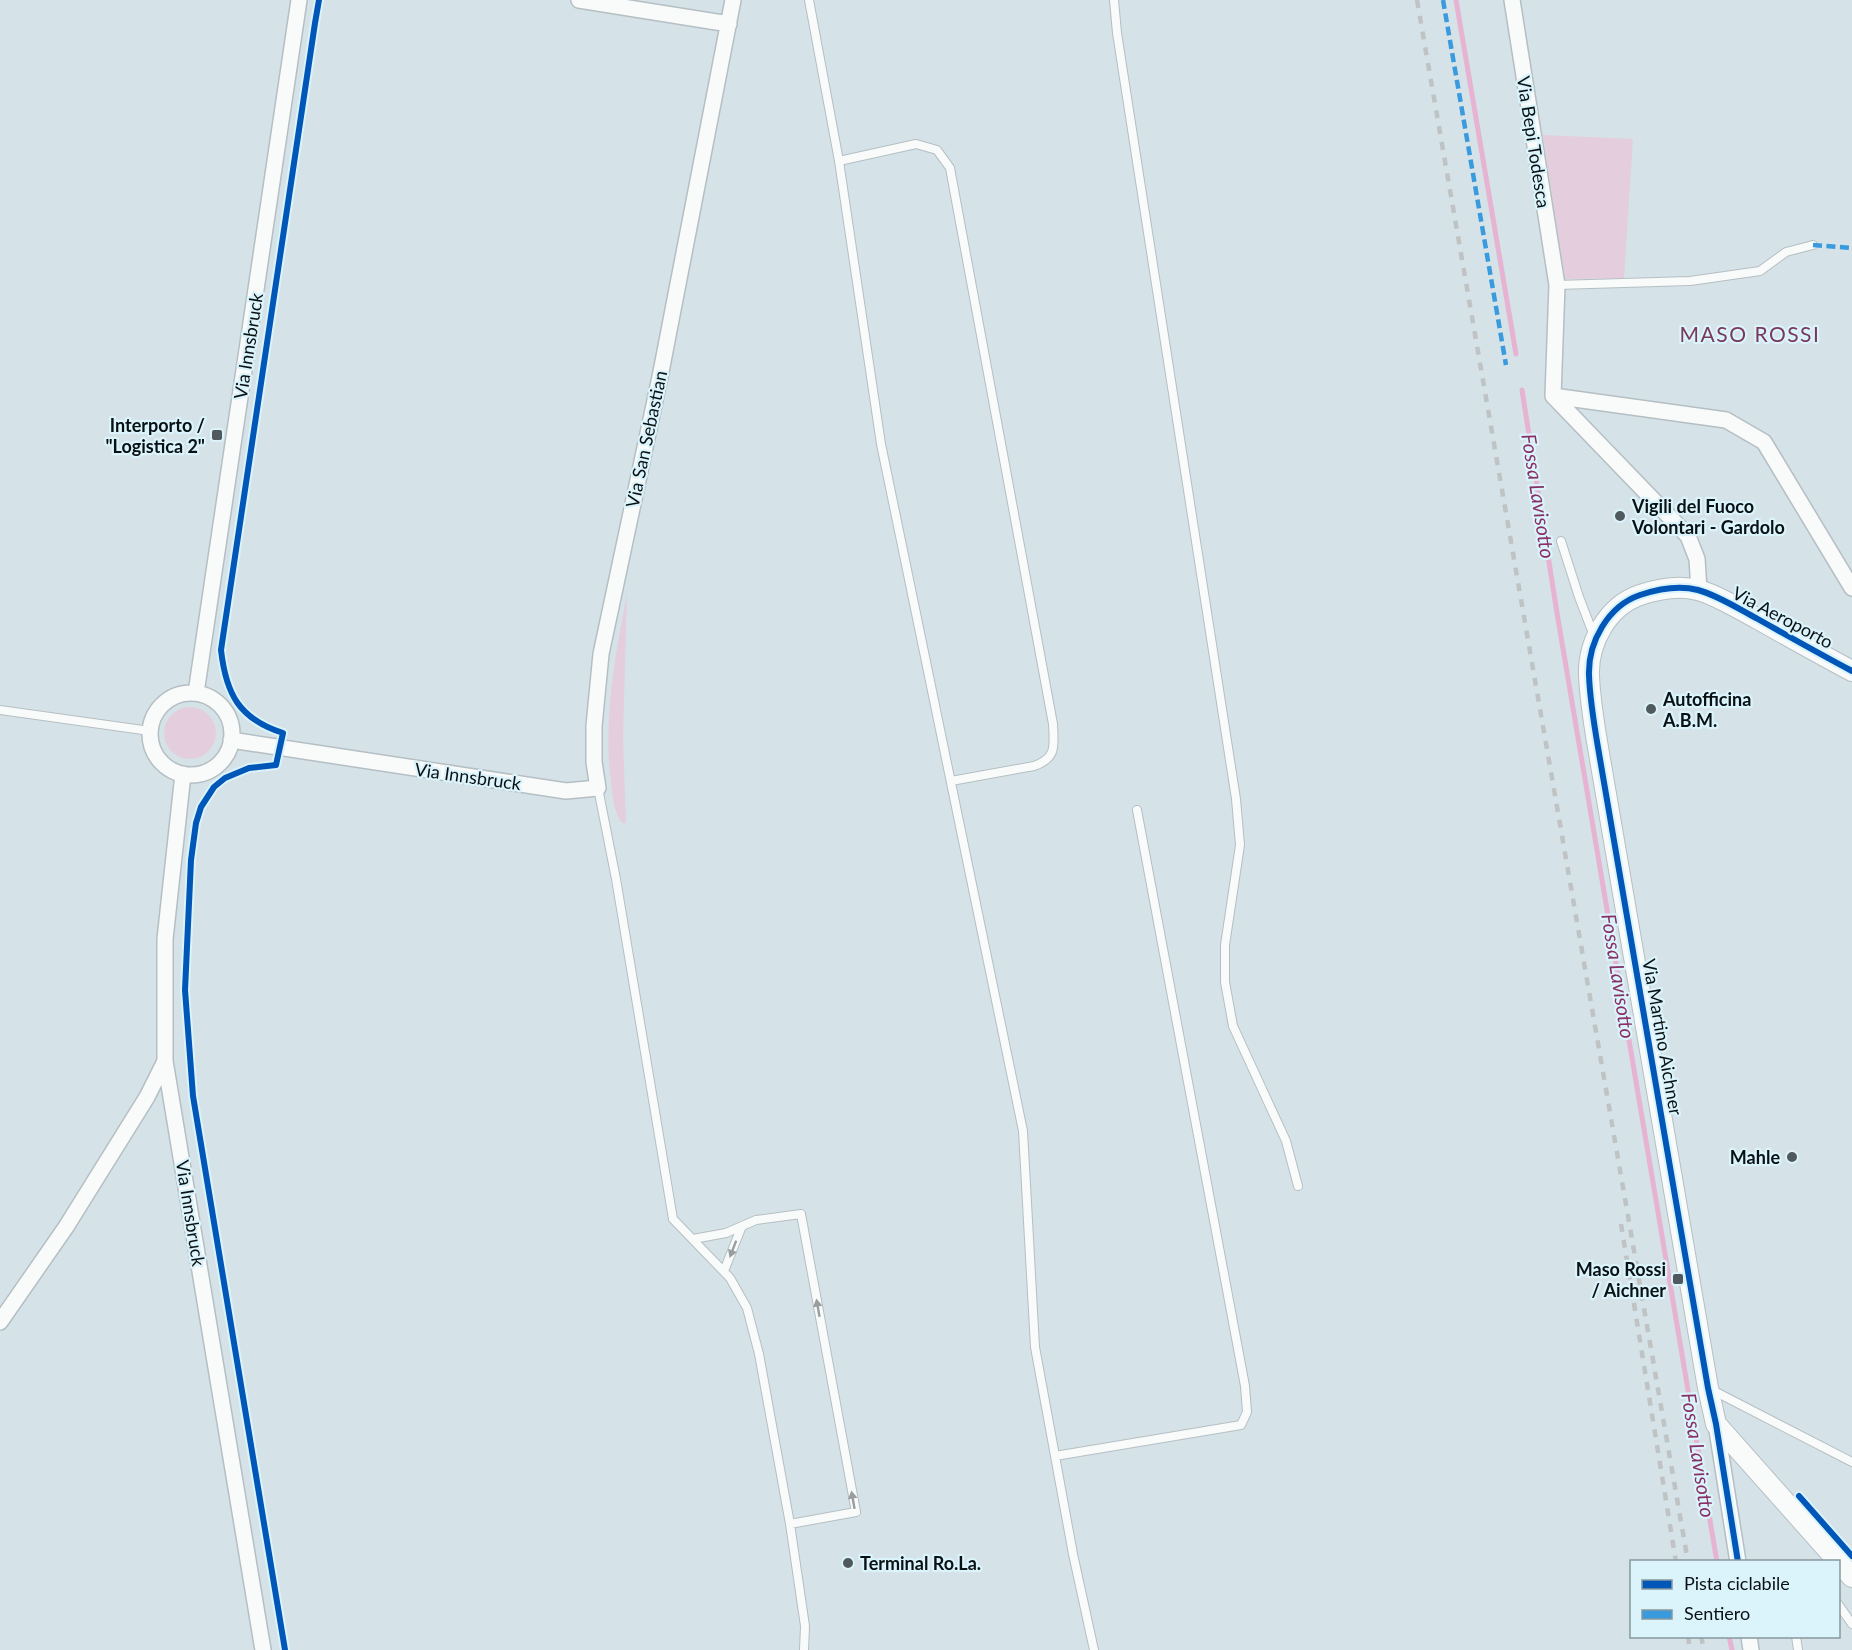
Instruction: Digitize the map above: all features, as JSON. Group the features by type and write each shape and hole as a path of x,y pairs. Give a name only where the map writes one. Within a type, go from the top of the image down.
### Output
{"street":[{"name":"Via Innsbruck","path":"196,693 300,0"},
{"path":"579,0 729,24"},
{"name":"Via San Sebastian","path":"598,788 594,762 594,726 601,654 660,377 733,0"},
{"name":"Via Bepi Todesca","path":"1512,0 1557,285 1553,396"},
{"path":"1553,396 1726,420 1764,442 1852,588"},
{"path":"1553,396 1688,536 1697,559 1699,590"},
{"name":"Via Martino Aichner","path":"1699,590 1675,588 1652,591 1616,608 1595,639 1588,673 1592,709 1738,1560"},
{"name":"Via Aeroporto","path":"1699,590 1852,671"},
{"path":"183,693 196,693 208,696 223,709 231,727 231,740 227,753 209,771 183,774 162,763 155,753 150,731 153,718 160,706 170,698 183,693"},
{"name":"Via Innsbruck","path":"231,740 566,791 598,788"},
{"name":"Via Innsbruck","path":"183,774 165,939 165,1061 263,1650"},
{"path":"0,1322 66,1227 147,1097 165,1061"},
{"path":"1716,1424 1837,1560"},
{"path":"1840,1564 1852,1577"}],"lane":[{"path":"809,0 839,161 881,444 1023,1131 1035,1347 1072,1554 1094,1650"},
{"path":"1114,0 1117,33 1236,799 1240,845 1225,945 1225,982 1233,1026 1286,1141 1298,1186"},
{"path":"839,161 916,144 937,150 950,168 1053,724 1054,748 1046,762 951,781"},
{"path":"1557,285 1690,280 1760,271 1786,252 1813,245"},
{"path":"1562,542 1595,639"},
{"path":"0,710 150,731"},
{"name":"Via San Sebastian","path":"598,788 616,879 673,1219 730,1278 747,1308 759,1354 790,1524 805,1626 804,1650"},
{"path":"1055,1456 1241,1425 1247,1412 1245,1386 1137,810"},
{"path":"693,1239 726,1233 756,1220 801,1214 856,1512 790,1524"},
{"path":"724,1271 742,1226"},
{"path":"1708,1388 1852,1462"},
{"path":"1840,1606 1852,1624"}],"shaded area":[{"path":"1543,135 1633,139 1624,278 1565,279"},
{"path":"627,594 623,737 626,823 622,823 613,799 608,735 615,664"},
{"path":"190,707 204,711 212,719 216,733 212,747 204,755 190,759 176,755 168,747 164,733 168,719 176,711"}],"waterway":[{"name":"Fossa Lavisotto","path":"1456,0 1516,354"},
{"name":"Fossa Lavisotto","path":"1522,390 1557,613 1717,1560"},
{"name":"Fossa Lavisotto","path":"1729,1638 1732,1650"}],"railway":[{"path":"1417,0 1688,1560"},
{"path":"1621,1224 1676,1560"},
{"path":"1688,1638 1690,1650"},
{"path":"1701,1638 1704,1650"}],"marked path":[{"path":"1443,0 1506,365"},
{"path":"1813,245 1852,248"}],"cycle path":[{"path":"285,1650 193,1096 185,990 191,860 196,823 201,807 214,787 225,778 249,768 276,765 283,733 255,720 237,703 227,680 221,650 319,0"},
{"path":"1738,1560 1595,731 1589,675 1590,663 1596,638 1618,608 1640,595 1669,588 1683,588 1705,592 1720,599 1852,671"},
{"path":"1799,1496 1852,1556"}],"place":[{"name":"Interporto / \"Logistica 2\"","path":"217,435"},
{"name":"Vigili del Fuoco Volontari - Gardolo","path":"1620,516"},
{"name":"Autofficina A.B.M.","path":"1651,709"},
{"name":"Mahle","path":"1792,1157"},
{"name":"Maso Rossi / Aichner","path":"1678,1279"},
{"name":"Terminal Ro.La.","path":"848,1563"}],"district":[{"name":"MASO ROSSI","path":"1750,333"}]}
